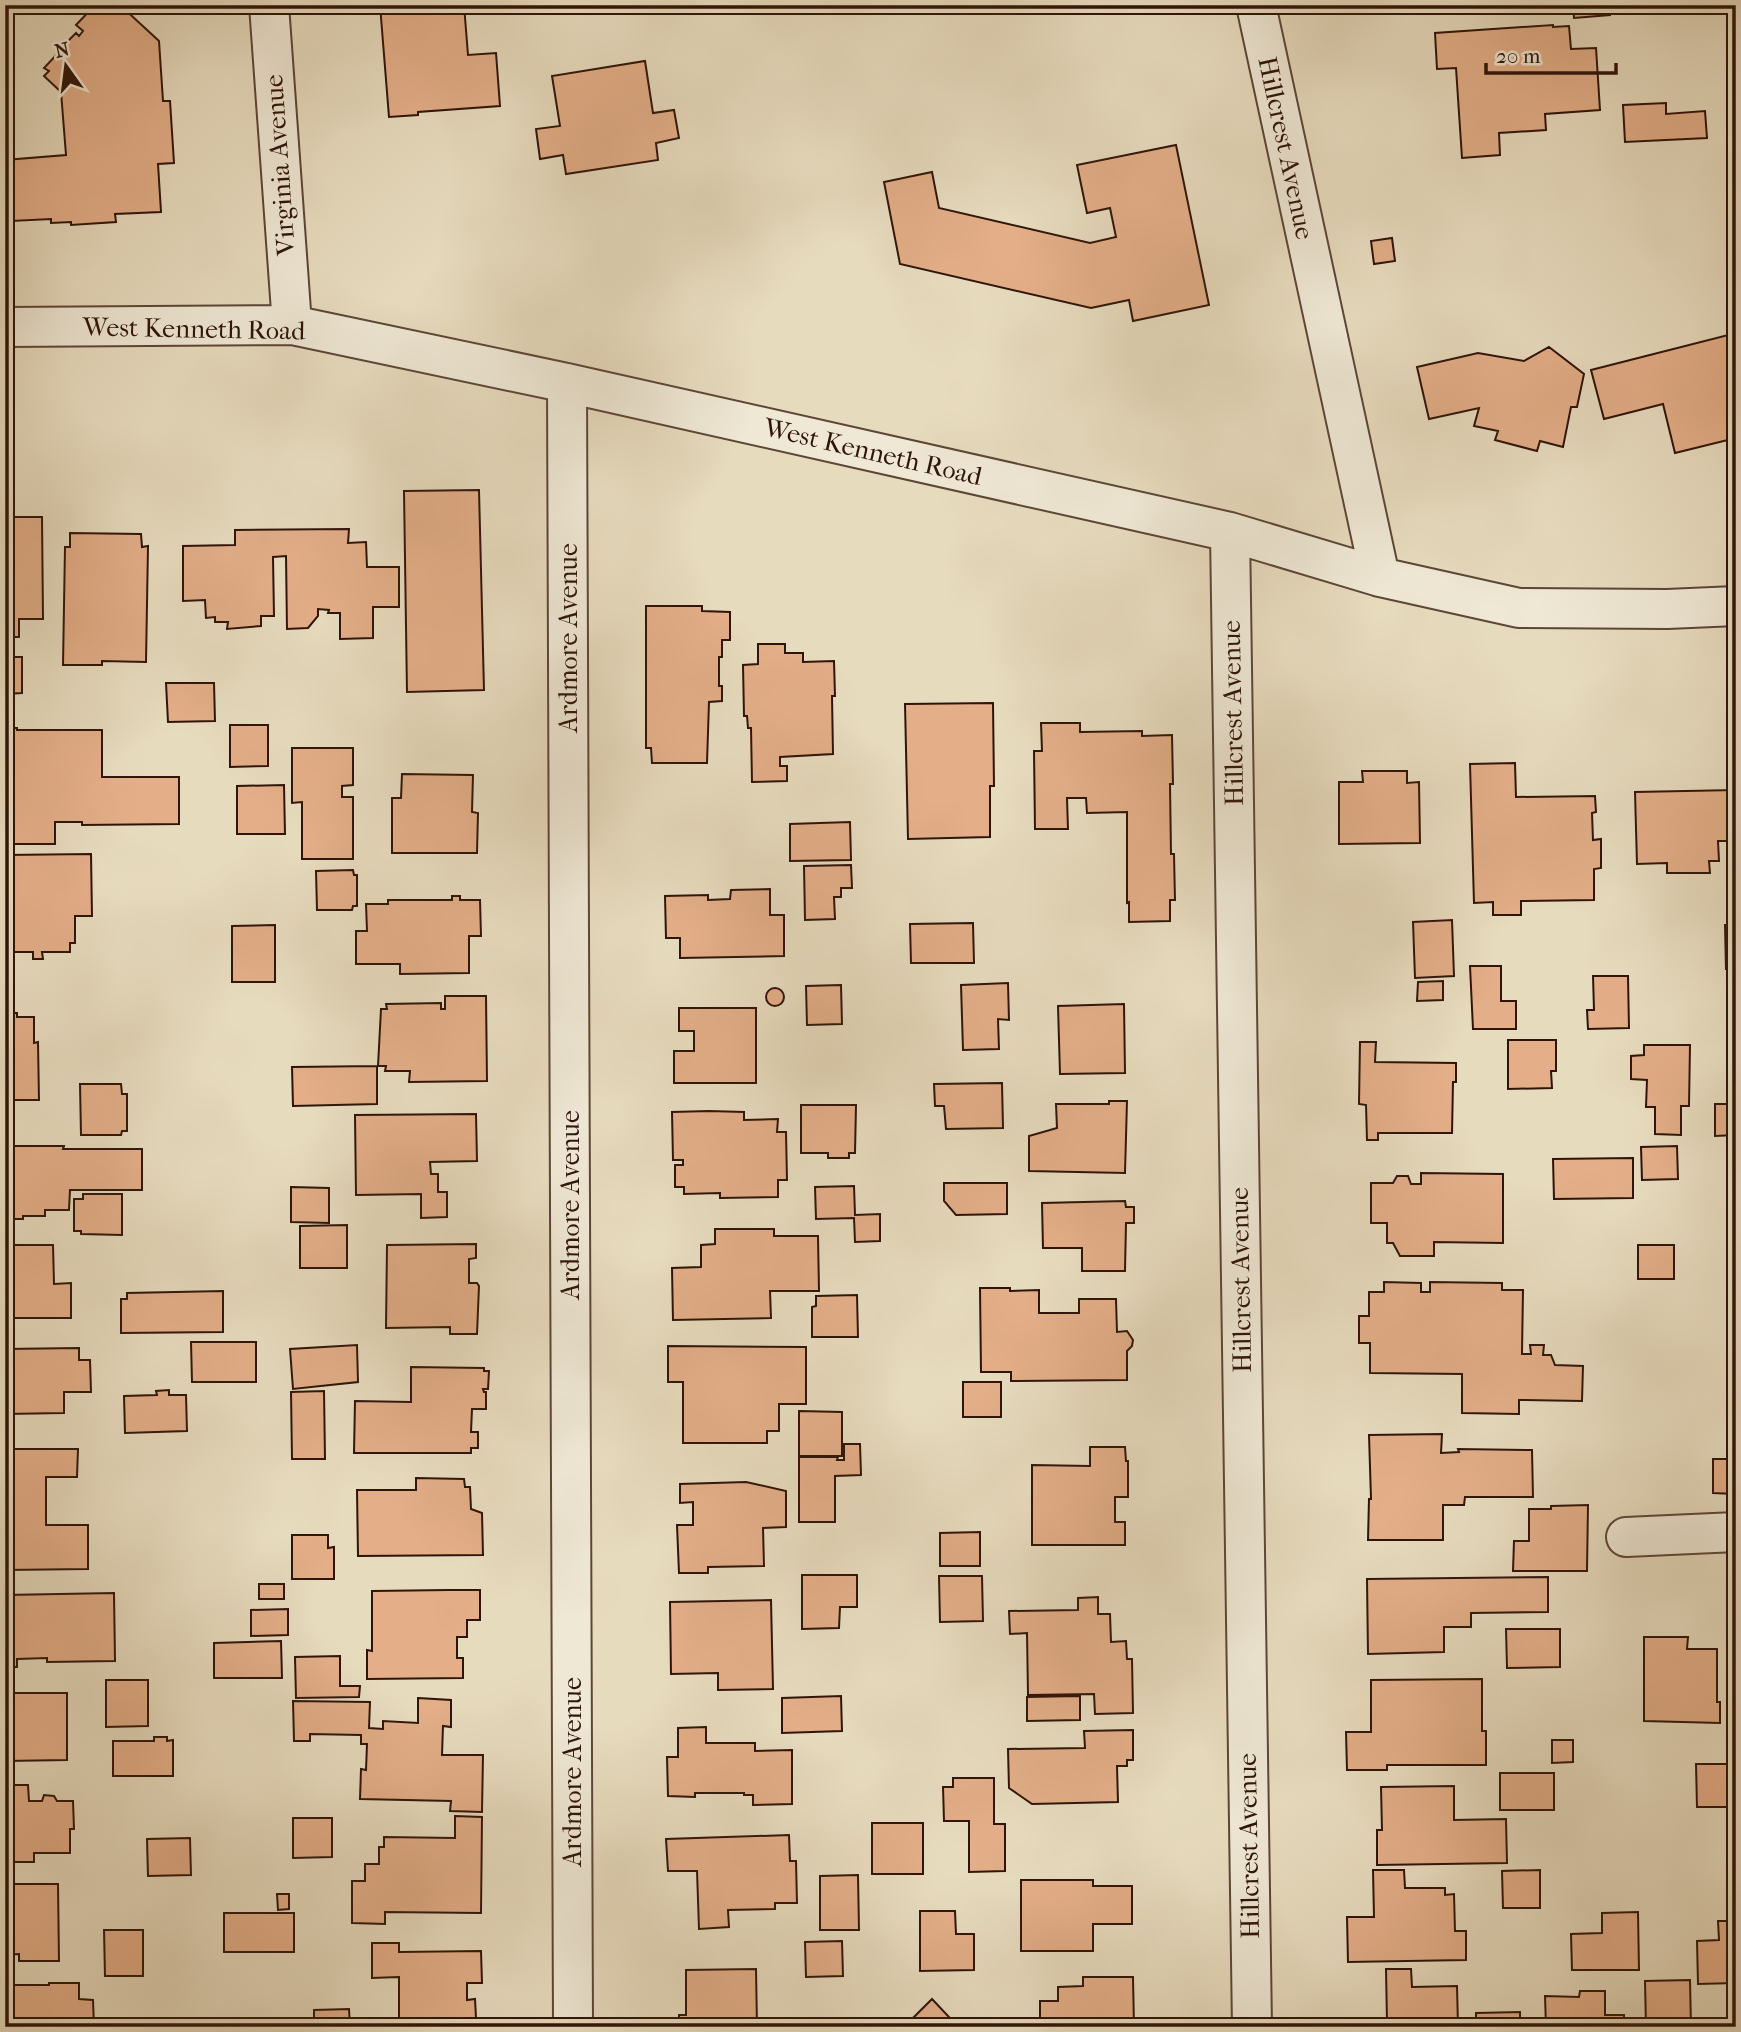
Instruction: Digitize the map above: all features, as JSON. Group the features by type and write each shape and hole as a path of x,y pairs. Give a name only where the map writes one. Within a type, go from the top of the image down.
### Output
{"street":[{"name":"Virginia Avenue","path":"269,5 292,325"},
{"name":"Hillcrest Avenue","path":"1256,5 1380,577"},
{"name":"West Kenneth Road","path":"5,327 292,325 566,383 1230,532 1380,577 1519,608 1667,609 1736,606"},
{"name":"Ardmore Avenue","path":"566,383 573,2027"},
{"name":"Hillcrest Avenue","path":"1230,532 1252,2027"},
{"path":"1626,1537 1736,1532"}],"building":[{"path":"95,5 104,9 107,5 120,5 159,41 163,101 170,101 174,163 158,164 161,212 115,214 116,222 71,225 71,222 51,223 51,219 11,221 10,211 5,211 5,160 66,155 61,92 44,76 49,71 44,68 59,52 63,55 65,53 61,48 76,33 79,36 83,31 76,25"},
{"path":"380,5 464,5 468,55 496,53 500,106 418,112 418,115 389,117"},
{"path":"1573,5 1610,5 1610,15 1574,18"},
{"path":"1569,26 1571,49 1596,48 1600,110 1545,114 1546,130 1499,133 1500,155 1462,158 1456,68 1437,69 1435,33"},
{"path":"645,61 653,113 674,110 679,138 656,143 658,160 566,174 563,155 540,159 536,129 560,126 552,76"},
{"path":"1666,103 1666,114 1705,111 1707,138 1625,142 1623,105"},
{"path":"1176,145 1209,305 1133,321 1129,300 1091,308 900,264 884,182 932,172 939,208 1090,243 1116,237 1110,208 1087,213 1077,165"},
{"path":"1392,238 1395,261 1374,264 1371,241"},
{"path":"1736,333 1736,438 1675,453 1663,404 1604,419 1591,370"},
{"path":"1549,347 1584,374 1577,407 1571,407 1563,447 1540,441 1537,451 1495,440 1498,431 1474,426 1479,408 1429,419 1417,367 1478,353 1524,361"},
{"path":"479,490 484,690 407,692 404,491"},
{"path":"5,517 42,517 43,619 19,619 19,637 5,637"},
{"path":"349,529 348,543 366,542 367,567 399,567 399,607 373,607 373,638 340,639 340,613 328,613 329,610 318,609 318,616 308,628 287,629 286,556 273,557 274,616 261,616 261,626 227,629 228,622 215,622 215,617 206,618 205,600 183,601 183,546 235,545 235,530"},
{"path":"70,533 141,534 142,547 148,546 146,662 102,661 102,665 63,665 65,547 70,547"},
{"path":"646,606 702,606 702,611 730,612 730,640 722,640 722,657 719,657 722,701 709,702 707,763 652,763 651,748 646,748"},
{"path":"758,644 785,644 785,653 803,653 803,662 834,661 833,754 780,757 780,766 787,766 787,781 752,782 751,728 748,728 747,716 744,716 743,665 758,664"},
{"path":"5,657 22,657 22,693 5,694"},
{"path":"166,683 214,683 215,721 168,722"},
{"path":"993,703 994,786 990,786 990,837 908,839 905,704"},
{"path":"1041,723 1080,723 1080,732 1142,731 1142,736 1172,735 1171,854 1174,854 1175,900 1170,900 1170,921 1129,922 1127,812 1087,813 1086,798 1067,798 1068,829 1035,829 1034,751 1042,751"},
{"path":"230,725 268,725 268,766 230,767"},
{"path":"5,728 102,730 102,777 179,777 179,824 82,825 82,822 55,822 55,844 5,844 5,821 12,820 12,794 5,787"},
{"path":"292,748 353,748 353,785 342,786 342,797 353,797 353,859 302,859 302,802 292,803"},
{"path":"1515,763 1516,797 1595,796 1596,812 1592,813 1593,840 1601,839 1601,868 1594,869 1594,900 1521,901 1521,915 1493,915 1493,902 1474,903 1470,764"},
{"path":"1362,771 1407,771 1407,783 1419,782 1420,843 1339,844 1339,782 1363,782"},
{"path":"402,774 473,775 472,812 478,813 477,853 392,853 392,798 401,798"},
{"path":"284,785 285,834 237,834 237,786"},
{"path":"1736,790 1736,841 1718,841 1719,861 1709,861 1710,873 1667,873 1667,863 1637,864 1635,792"},
{"path":"850,822 851,860 790,861 790,824"},
{"path":"91,854 92,916 75,916 75,943 70,943 70,952 42,952 43,959 33,959 33,952 10,952 10,961 5,961 5,855"},
{"path":"851,865 852,888 841,888 841,897 834,897 835,919 805,920 804,866"},
{"path":"353,870 354,875 357,875 357,906 353,906 352,910 317,910 316,871"},
{"path":"770,889 770,915 784,915 784,956 680,958 680,938 666,938 665,896 708,895 708,900 730,899 731,890"},
{"path":"452,896 460,896 460,900 480,900 481,936 469,936 469,973 400,974 400,964 356,964 356,931 367,931 366,904 388,904 388,900 452,900"},
{"path":"1452,920 1454,976 1415,978 1413,922"},
{"path":"973,923 974,963 911,963 910,924"},
{"path":"275,925 275,982 232,982 232,926"},
{"path":"1725,925 1736,925 1736,969 1726,969"},
{"path":"1470,966 1501,966 1501,1001 1516,1001 1516,1029 1473,1029"},
{"path":"1593,976 1628,976 1629,1028 1588,1029 1587,1010 1594,1010"},
{"path":"1443,981 1443,1000 1417,1001 1418,982"},
{"path":"1008,983 1009,1020 998,1019 999,1049 963,1050 961,985"},
{"path":"841,985 842,1024 807,1025 806,986"},
{"path":"775,988 781,991 784,997 781,1003 775,1006 769,1003 766,997 769,991"},
{"path":"445,996 486,996 487,1081 409,1082 410,1071 385,1071 386,1066 378,1066 381,1009 387,1009 386,1004 441,1003 441,1009 445,1009"},
{"path":"1124,1004 1125,1073 1060,1074 1058,1006"},
{"path":"679,1008 756,1008 756,1083 674,1083 674,1051 694,1051 694,1031 679,1031"},
{"path":"5,1013 17,1013 17,1017 34,1017 34,1043 38,1042 39,1100 5,1100"},
{"path":"1508,1040 1556,1040 1556,1071 1551,1071 1552,1088 1508,1089"},
{"path":"1360,1042 1376,1042 1375,1062 1456,1063 1452,1133 1378,1133 1378,1140 1367,1140 1366,1105 1359,1104"},
{"path":"1644,1045 1690,1045 1689,1106 1681,1106 1681,1135 1655,1134 1655,1107 1646,1107 1647,1080 1631,1079 1631,1056 1644,1055"},
{"path":"377,1066 377,1104 293,1106 292,1067"},
{"path":"1002,1083 1003,1128 946,1129 944,1106 935,1106 934,1084"},
{"path":"80,1084 121,1084 122,1094 127,1094 127,1131 122,1131 121,1135 81,1135"},
{"path":"1109,1101 1127,1101 1125,1173 1029,1171 1029,1136 1057,1128 1056,1104 1109,1104"},
{"path":"1715,1104 1736,1104 1736,1135 1715,1136"},
{"path":"801,1105 856,1105 855,1153 849,1153 849,1158 828,1158 828,1153 801,1153"},
{"path":"672,1112 744,1112 744,1120 778,1119 777,1132 786,1132 787,1180 778,1180 778,1197 720,1198 720,1193 684,1194 684,1187 675,1187 675,1165 683,1165 683,1160 673,1160"},
{"path":"476,1114 477,1161 430,1162 431,1174 438,1174 438,1192 447,1192 447,1217 421,1218 421,1194 356,1195 355,1115"},
{"path":"5,1146 142,1149 142,1190 70,1190 69,1210 45,1210 45,1216 5,1219"},
{"path":"1677,1146 1678,1179 1642,1180 1641,1147"},
{"path":"1633,1158 1633,1198 1554,1199 1553,1159"},
{"path":"1421,1173 1503,1174 1503,1243 1434,1242 1434,1256 1400,1256 1393,1243 1387,1243 1387,1223 1371,1223 1371,1183 1393,1183 1397,1176 1408,1176 1411,1184 1421,1184"},
{"path":"944,1183 1007,1183 1007,1214 956,1215 944,1201"},
{"path":"854,1186 855,1215 880,1214 880,1241 855,1242 854,1218 816,1219 815,1187"},
{"path":"291,1187 329,1188 329,1223 291,1222"},
{"path":"83,1194 122,1194 122,1235 81,1234 81,1231 74,1231 74,1199 83,1199"},
{"path":"1125,1201 1126,1207 1134,1207 1134,1223 1126,1223 1125,1271 1082,1271 1082,1248 1043,1248 1042,1203"},
{"path":"347,1225 347,1268 300,1268 300,1226"},
{"path":"715,1229 774,1229 774,1236 818,1236 819,1291 770,1291 771,1318 673,1320 672,1268 701,1267 701,1245 715,1244"},
{"path":"476,1244 476,1258 469,1259 469,1283 477,1283 479,1286 477,1334 450,1334 450,1327 386,1328 387,1245"},
{"path":"5,1245 53,1245 54,1284 71,1283 71,1318 5,1318"},
{"path":"1638,1245 1674,1245 1674,1279 1638,1279"},
{"path":"1384,1282 1421,1283 1421,1292 1430,1292 1430,1282 1502,1283 1502,1290 1523,1290 1522,1354 1531,1354 1530,1345 1544,1345 1543,1355 1551,1355 1555,1365 1583,1366 1582,1401 1519,1400 1519,1414 1462,1413 1462,1374 1370,1373 1370,1343 1359,1343 1359,1316 1369,1316 1369,1292 1384,1292"},
{"path":"980,1288 1039,1290 1039,1313 1079,1313 1079,1299 1116,1299 1117,1332 1127,1331 1133,1340 1127,1351 1127,1380 1011,1381 1011,1372 981,1372"},
{"path":"223,1291 223,1332 121,1333 121,1299 127,1299 127,1293"},
{"path":"857,1295 858,1337 812,1337 812,1307 816,1306 816,1296"},
{"path":"191,1342 256,1342 256,1382 192,1382"},
{"path":"357,1345 358,1382 293,1389 290,1349"},
{"path":"668,1346 806,1347 806,1404 779,1404 779,1431 767,1431 767,1443 683,1443 683,1382 668,1382"},
{"path":"79,1348 79,1360 90,1360 91,1392 64,1392 64,1413 5,1414 5,1349"},
{"path":"411,1367 484,1368 484,1371 489,1371 488,1389 483,1389 486,1392 486,1409 472,1409 471,1432 478,1432 478,1448 471,1448 471,1453 354,1453 355,1401 411,1402"},
{"path":"963,1382 1001,1382 1001,1417 963,1417"},
{"path":"169,1390 169,1395 186,1395 187,1431 125,1433 124,1396 157,1395 156,1391"},
{"path":"324,1391 325,1459 292,1459 291,1392"},
{"path":"799,1411 842,1412 842,1456 799,1456"},
{"path":"1442,1434 1441,1453 1459,1452 1458,1449 1532,1450 1533,1497 1465,1497 1464,1505 1443,1505 1443,1540 1368,1540 1371,1499 1369,1435"},
{"path":"844,1444 860,1444 861,1475 835,1476 835,1522 799,1522 799,1457 838,1457 837,1460 844,1460"},
{"path":"1733,1445 1736,1445 1736,1504 1735,1494 1713,1493 1713,1459 1734,1459"},
{"path":"1090,1447 1125,1447 1128,1461 1128,1497 1115,1497 1115,1522 1125,1522 1125,1545 1032,1545 1032,1465 1090,1466"},
{"path":"5,1449 78,1449 77,1477 46,1477 46,1525 88,1525 88,1569 5,1570"},
{"path":"416,1478 464,1479 465,1487 470,1487 471,1509 482,1513 483,1555 358,1556 357,1490 416,1490"},
{"path":"746,1482 786,1491 786,1527 763,1528 764,1566 708,1567 708,1573 679,1573 677,1525 693,1525 693,1502 680,1503 680,1484"},
{"path":"1588,1505 1587,1571 1513,1571 1514,1541 1529,1541 1529,1509"},
{"path":"980,1532 980,1566 940,1566 940,1533"},
{"path":"292,1535 328,1535 328,1548 334,1547 334,1579 292,1579"},
{"path":"802,1575 857,1575 857,1607 840,1607 839,1628 802,1629"},
{"path":"939,1576 982,1576 983,1621 940,1622"},
{"path":"1548,1577 1548,1612 1471,1613 1471,1627 1444,1627 1444,1652 1368,1654 1367,1579"},
{"path":"259,1584 284,1584 284,1599 259,1599"},
{"path":"480,1590 480,1620 467,1620 467,1637 457,1637 457,1658 463,1658 463,1678 367,1679 367,1650 372,1651 372,1591"},
{"path":"114,1593 115,1661 47,1662 47,1658 17,1659 17,1667 5,1667 5,1595"},
{"path":"1098,1597 1098,1614 1110,1614 1111,1642 1126,1641 1127,1659 1132,1659 1133,1713 1095,1714 1094,1694 1028,1695 1027,1633 1010,1634 1009,1611 1078,1610 1078,1598"},
{"path":"771,1600 773,1689 718,1690 718,1673 671,1674 670,1602"},
{"path":"288,1609 288,1635 251,1636 251,1610"},
{"path":"1506,1629 1560,1629 1560,1667 1507,1668"},
{"path":"1644,1637 1688,1637 1687,1649 1717,1649 1717,1702 1720,1702 1720,1723 1644,1721"},
{"path":"281,1641 282,1678 214,1678 214,1643"},
{"path":"340,1656 340,1686 360,1686 359,1697 296,1698 295,1657"},
{"path":"1482,1679 1482,1731 1486,1731 1486,1765 1387,1765 1387,1770 1347,1770 1346,1732 1371,1732 1371,1680"},
{"path":"106,1680 148,1680 148,1726 106,1727"},
{"path":"5,1693 67,1693 67,1760 5,1761"},
{"path":"841,1696 842,1731 782,1733 782,1698"},
{"path":"1080,1696 1080,1720 1027,1721 1027,1697"},
{"path":"418,1698 451,1700 451,1727 443,1726 442,1755 483,1755 482,1812 450,1811 451,1801 360,1799 361,1769 366,1770 367,1744 361,1744 361,1735 310,1734 310,1741 294,1741 293,1701 370,1702 369,1728 383,1729 383,1721 418,1723"},
{"path":"706,1727 706,1743 755,1743 755,1751 792,1750 792,1804 753,1805 753,1795 744,1793 668,1796 667,1757 678,1757 678,1728"},
{"path":"1133,1730 1133,1760 1127,1760 1127,1766 1117,1766 1118,1802 1032,1804 1009,1788 1008,1749 1085,1748 1084,1731"},
{"path":"154,1737 173,1740 173,1776 113,1776 113,1741 154,1741"},
{"path":"1552,1740 1573,1740 1573,1762 1552,1763"},
{"path":"1696,1764 1736,1764 1736,1807 1697,1807"},
{"path":"1500,1773 1554,1773 1554,1810 1500,1810"},
{"path":"953,1778 994,1778 994,1824 1005,1824 1005,1871 969,1872 969,1821 944,1821 943,1787 953,1787"},
{"path":"5,1785 28,1785 29,1801 42,1801 44,1795 54,1796 57,1801 73,1801 74,1829 70,1829 70,1853 34,1853 34,1862 5,1862"},
{"path":"1454,1786 1454,1820 1506,1819 1507,1863 1377,1865 1377,1830 1382,1830 1381,1787"},
{"path":"455,1816 482,1817 481,1913 385,1912 385,1924 352,1923 352,1881 365,1881 365,1864 379,1864 379,1847 384,1847 384,1837 455,1838"},
{"path":"293,1818 332,1818 332,1857 293,1858"},
{"path":"872,1823 923,1823 923,1874 872,1874"},
{"path":"789,1835 790,1861 796,1861 797,1903 775,1903 775,1909 728,1910 729,1927 699,1929 697,1871 668,1871 666,1839"},
{"path":"190,1838 191,1875 148,1876 147,1839"},
{"path":"1373,1870 1404,1870 1405,1888 1445,1888 1445,1895 1454,1894 1455,1931 1466,1931 1466,1960 1348,1962 1347,1917 1374,1917"},
{"path":"1540,1870 1540,1908 1503,1908 1502,1871"},
{"path":"858,1875 859,1930 820,1930 820,1876"},
{"path":"1021,1880 1093,1880 1093,1886 1132,1886 1132,1924 1093,1924 1093,1951 1021,1951"},
{"path":"5,1884 58,1884 59,1961 19,1961 19,1954 5,1955"},
{"path":"277,1894 289,1894 289,1909 278,1910"},
{"path":"920,1911 955,1911 956,1934 974,1934 974,1970 920,1971"},
{"path":"1638,1912 1639,1970 1572,1970 1571,1934 1602,1933 1602,1913"},
{"path":"224,1913 294,1913 294,1952 224,1952"},
{"path":"1718,1921 1734,1921 1735,1983 1698,1984 1697,1941 1719,1940"},
{"path":"104,1930 143,1930 143,1976 105,1976"},
{"path":"842,1941 843,1976 806,1977 805,1942"},
{"path":"372,1943 399,1943 399,1952 481,1951 482,1983 467,1983 467,2000 475,1999 476,2018 399,2020 399,1977 372,1978"},
{"path":"756,1969 757,2027 679,2027 679,2015 686,2015 686,1970"},
{"path":"1386,1969 1411,1969 1412,1987 1457,1986 1458,2026 1476,2025 1476,2013 1520,2012 1520,2027 1349,2027 1349,2023 1387,2022"},
{"path":"1083,1977 1133,1977 1134,2027 1040,2027 1040,2001 1058,2001 1058,1987 1083,1986"},
{"path":"1690,1980 1691,2027 1646,2027 1645,1981"},
{"path":"79,1983 79,1999 93,2000 94,2027 5,2027 5,1985"},
{"path":"1580,1991 1605,1991 1605,2015 1624,2015 1624,2027 1546,2027 1545,1996 1579,1997"},
{"path":"932,1999 949,2017 940,2027 909,2027 907,2024"},
{"path":"349,2009 350,2027 314,2027 314,2010"},
{"path":"218,2023 279,2023 279,2027 218,2027"}]}
